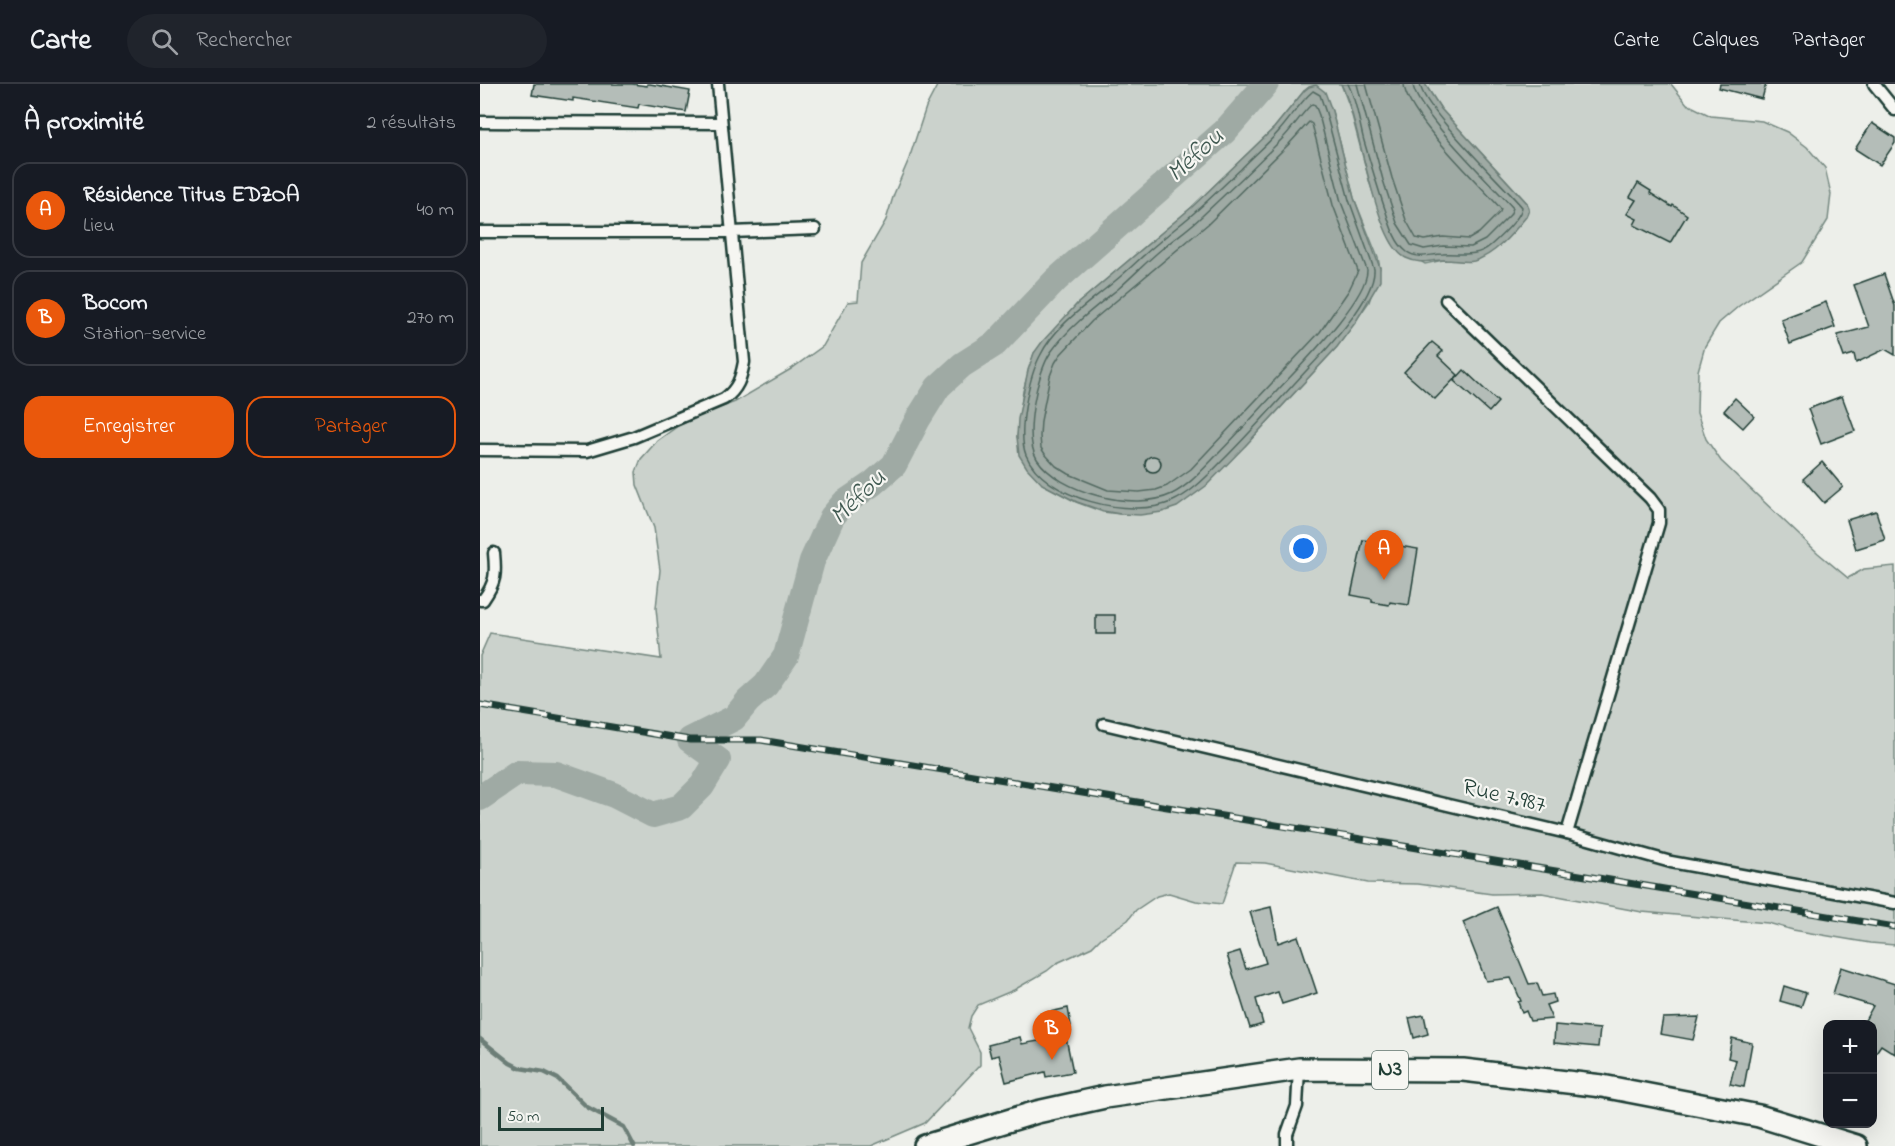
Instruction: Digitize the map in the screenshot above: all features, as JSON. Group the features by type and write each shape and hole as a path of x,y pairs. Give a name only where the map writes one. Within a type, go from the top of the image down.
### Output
{"highway":[{"name":"N3","path":"925,1146 1037,1112 1105,1097 1299,1069 1463,1070 1602,1086 1759,1116 1856,1146"}],"street":[{"path":"480,450 587,452 634,438 733,393 742,375 744,362 718,84"},
{"path":"1874,84 1895,110"},
{"path":"480,122 721,123"},
{"path":"480,232 731,232 815,229"},
{"path":"1446,300 1650,498 1659,510 1659,523 1567,833"},
{"path":"480,600 483,600 493,586 496,568 494,553"},
{"name":"Rue 7.987","path":"1104,724 1567,833 1671,862 1895,903"},
{"path":"1287,1146 1287,1134 1297,1106 1299,1069"}],"shaded area":[{"path":"938,84 1341,84 1350,108 1370,184 1392,243 1425,264 1443,260 1471,261 1529,209 1527,203 1441,109 1425,84 1671,84 1687,104 1711,116 1762,121 1787,132 1807,147 1825,168 1831,194 1828,220 1802,262 1739,306 1719,323 1705,346 1698,371 1697,413 1706,439 1721,461 1818,553 1848,578 1864,569 1895,566 1895,945 1793,930 1768,923 1642,912 1542,893 1492,894 1418,884 1368,883 1265,863 1236,862 1222,904 1196,901 1169,893 1157,896 1136,910 1128,920 1101,938 1092,947 1057,963 1014,990 978,1005 971,1016 968,1028 980,1052 980,1065 925,1123 871,1146 480,1146 480,656 490,633 661,659 656,608 660,570 654,528 637,485 636,472 641,459 657,441 678,426 735,402 791,369 823,346 848,302 858,301 861,263 886,220 926,107","holes":["1304,91 1332,111 1354,198 1380,268 1369,302 1337,347 1245,446 1120,514 1103,512 1076,502 1042,484 1017,437 1023,391 1034,353 1077,304 1192,207 1274,128"]}],"water":[{"path":"1341,84 1425,84 1441,109 1527,203 1529,210 1526,217 1496,249 1474,261 1422,262 1406,258 1395,248 1376,205 1355,123"},
{"path":"1316,85 1325,92 1332,111 1354,198 1380,268 1380,281 1355,323 1337,347 1245,446 1206,486 1177,507 1140,515 1120,514 1077,502 1042,484 1027,468 1019,455 1017,437 1018,419 1028,370 1034,353 1077,304 1192,207 1274,128 1304,91"}],"pier":[{"path":"1153,456 1159,458 1161,464 1159,470 1153,472 1147,470 1145,464 1147,458"}],"building":[{"path":"534,84 647,86 650,84 690,91 686,112 639,104 638,108 573,98 573,101 532,95"},
{"path":"1720,84 1766,84 1762,99 1719,88"},
{"path":"1872,123 1895,138 1895,143 1880,165 1855,149"},
{"path":"1638,183 1651,191 1650,193 1687,215 1670,243 1634,225 1637,219 1627,214 1636,200 1630,197"},
{"path":"1884,274 1895,306 1895,355 1885,349 1856,363 1854,354 1844,357 1838,335 1869,327 1854,285"},
{"path":"1826,302 1835,327 1790,344 1781,319"},
{"path":"1432,342 1443,351 1438,356 1458,375 1435,399 1404,372"},
{"path":"1464,370 1498,402 1489,412 1454,381"},
{"path":"1842,396 1855,431 1821,444 1808,409"},
{"path":"1735,398 1754,416 1743,428 1724,411"},
{"path":"1153,456 1159,458 1161,464 1159,470 1153,472 1147,470 1145,464 1147,458"},
{"path":"1822,462 1843,487 1824,503 1803,479"},
{"path":"1876,511 1885,540 1856,549 1847,520"},
{"path":"1363,540 1418,549 1409,605 1390,602 1389,605 1351,595"},
{"path":"1096,615 1115,615 1115,634 1096,634"},
{"path":"1271,907 1278,943 1298,936 1317,993 1282,1004 1278,992 1256,999 1263,1024 1250,1028 1227,955 1240,951 1246,969 1266,963 1250,912"},
{"path":"1497,907 1529,984 1537,983 1542,996 1553,994 1555,1002 1546,1005 1552,1019 1530,1021 1526,1011 1522,1013 1518,1002 1521,1001 1511,978 1486,981 1463,922"},
{"path":"1841,967 1895,984 1895,1054 1881,1045 1877,1051 1877,1020 1865,1020 1873,1006 1833,994"},
{"path":"1784,986 1806,993 1801,1007 1780,1001"},
{"path":"1068,1008 1071,1026 1064,1028 1073,1072 1046,1077 1045,1072 1006,1082 999,1055 991,1057 988,1045 1020,1037 1022,1044 1050,1039 1045,1013"},
{"path":"1424,1015 1428,1034 1414,1038 1409,1018"},
{"path":"1699,1017 1693,1040 1660,1034 1663,1018"},
{"path":"1555,1025 1600,1029 1598,1047 1554,1043"},
{"path":"1732,1038 1752,1043 1744,1087 1730,1084 1736,1060 1728,1058"}],"waterway":[{"name":"Méfou","path":"480,798 517,773 556,774 614,795 653,815 681,807 702,786 718,760 690,740 734,718 766,685 786,656 812,561 832,517 844,503 872,484 894,465 938,387 962,365 995,344 1056,280 1225,131 1266,84"},
{"path":"480,1039 510,1063 520,1068 544,1072 558,1079 587,1107 624,1127 634,1146"}],"railway":[{"path":"480,705 690,740 761,740 1895,927"}],"place":[{"name":"Résidence Titus EDZOA","path":"1384,580"},
{"name":"Bocom","path":"1052,1060"}]}
